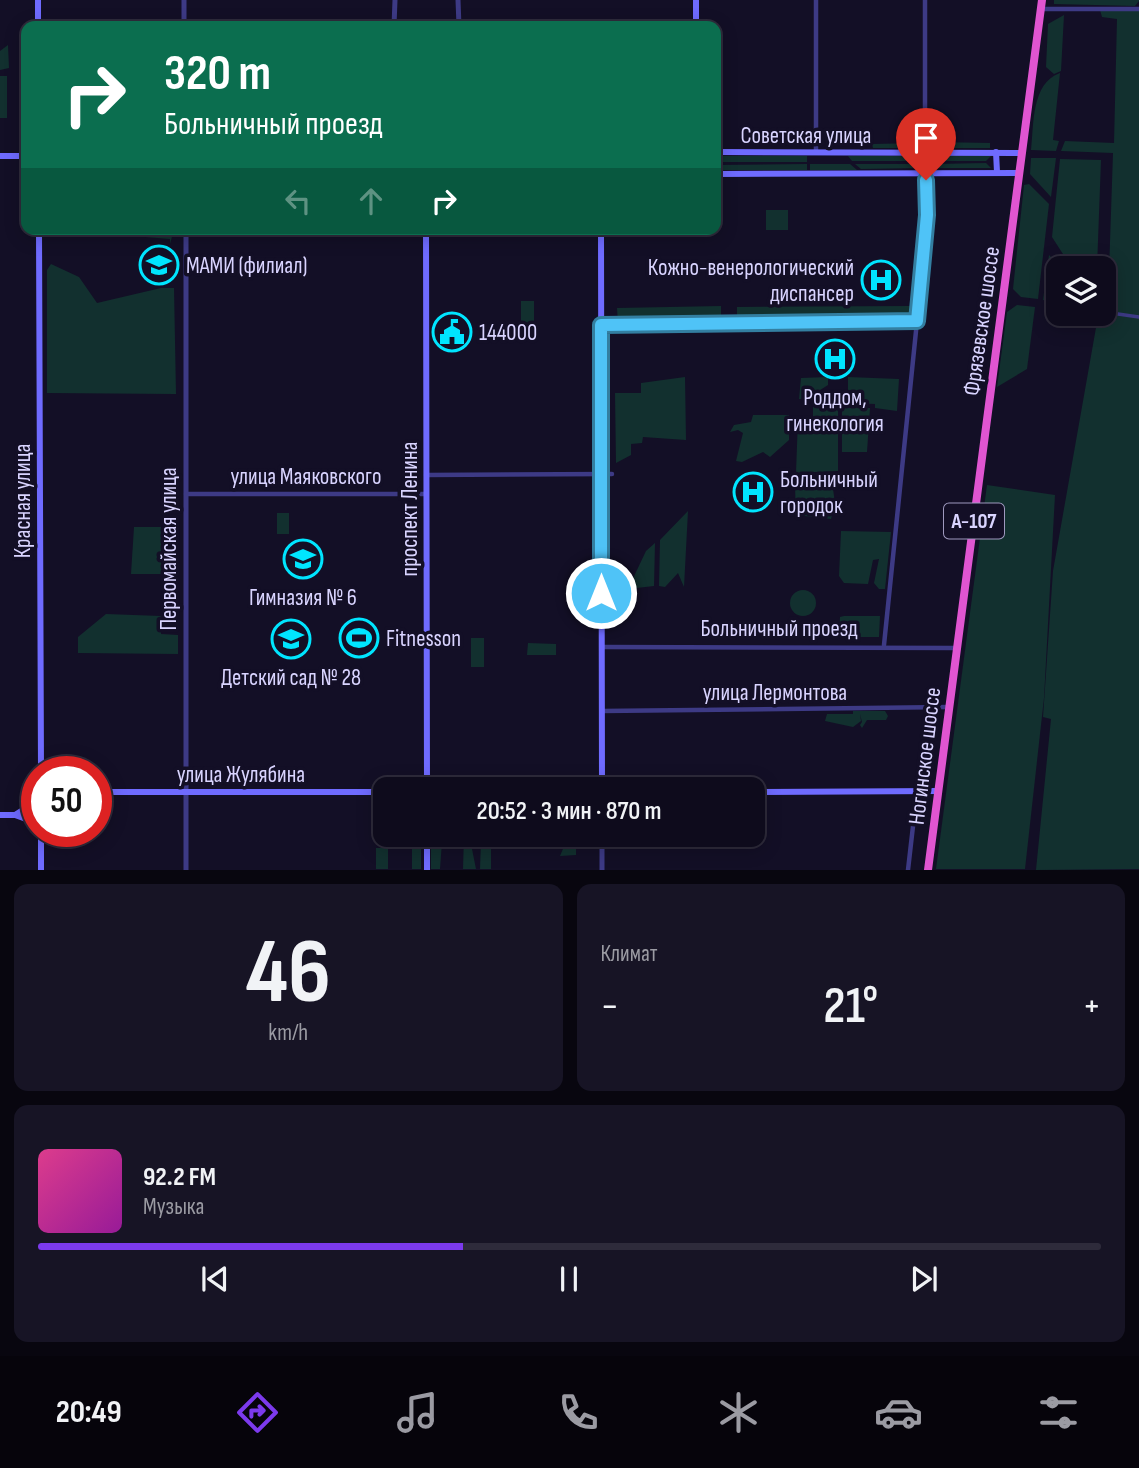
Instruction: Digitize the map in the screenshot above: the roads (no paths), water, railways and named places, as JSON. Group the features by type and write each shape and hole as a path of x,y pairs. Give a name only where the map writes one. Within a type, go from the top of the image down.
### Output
{"highway":[{"name":"Фрязевское шоссе","path":"957,648 1042,4"},
{"name":"Ногинское шоссе","path":"929,870 957,648"}],"main road":[{"path":"37,0 38,21"},
{"path":"696,0 696,21"},
{"name":"Советская улица","path":"721,152 1022,153"},
{"path":"996,152 997,172"},
{"path":"0,156 21,156"},
{"name":"Советская улица","path":"721,174 1020,173"},
{"name":"Красная улица","path":"38,235 41,756"},
{"name":"проспект Ленина","path":"426,235 427,777"},
{"path":"601,235 602,777"},
{"path":"765,792 939,791"},
{"name":"улица Жулябина","path":"112,792 373,792"},
{"path":"15,815 21,811"},
{"path":"0,815 21,817"},
{"path":"41,847 41,870"},
{"path":"427,847 428,870"}],"street":[{"path":"184,0 184,21"},
{"path":"394,21 395,0"},
{"path":"458,0 459,21"},
{"path":"816,0 816,153"},
{"path":"925,0 925,152"},
{"path":"1042,4 1139,9"},
{"path":"884,645 927,215 926,173"},
{"name":"Первомайская улица","path":"186,235 186,870"},
{"path":"1116,314 1139,317"},
{"path":"601,325 917,321"},
{"path":"426,475 612,474"},
{"name":"улица Маяковского","path":"186,494 426,494"},
{"name":"Больничный проезд","path":"601,646 884,645 957,648"},
{"name":"улица Лермонтова","path":"602,711 949,707"},
{"path":"908,870 917,791"},
{"path":"602,847 602,870"}],"place":[{"name":"МАМИ (филиал)","path":"159,265"},
{"name":"Кожно-венерологический диспансер","path":"881,280"},
{"name":"144000","path":"452,332"},
{"name":"Роддом, гинекология","path":"835,359"},
{"name":"Больничный городок","path":"753,492"},
{"name":"Гимназия № 6","path":"303,559"},
{"name":"Fitnesson","path":"359,638"},
{"name":"Детский сад № 28","path":"291,639"}]}
